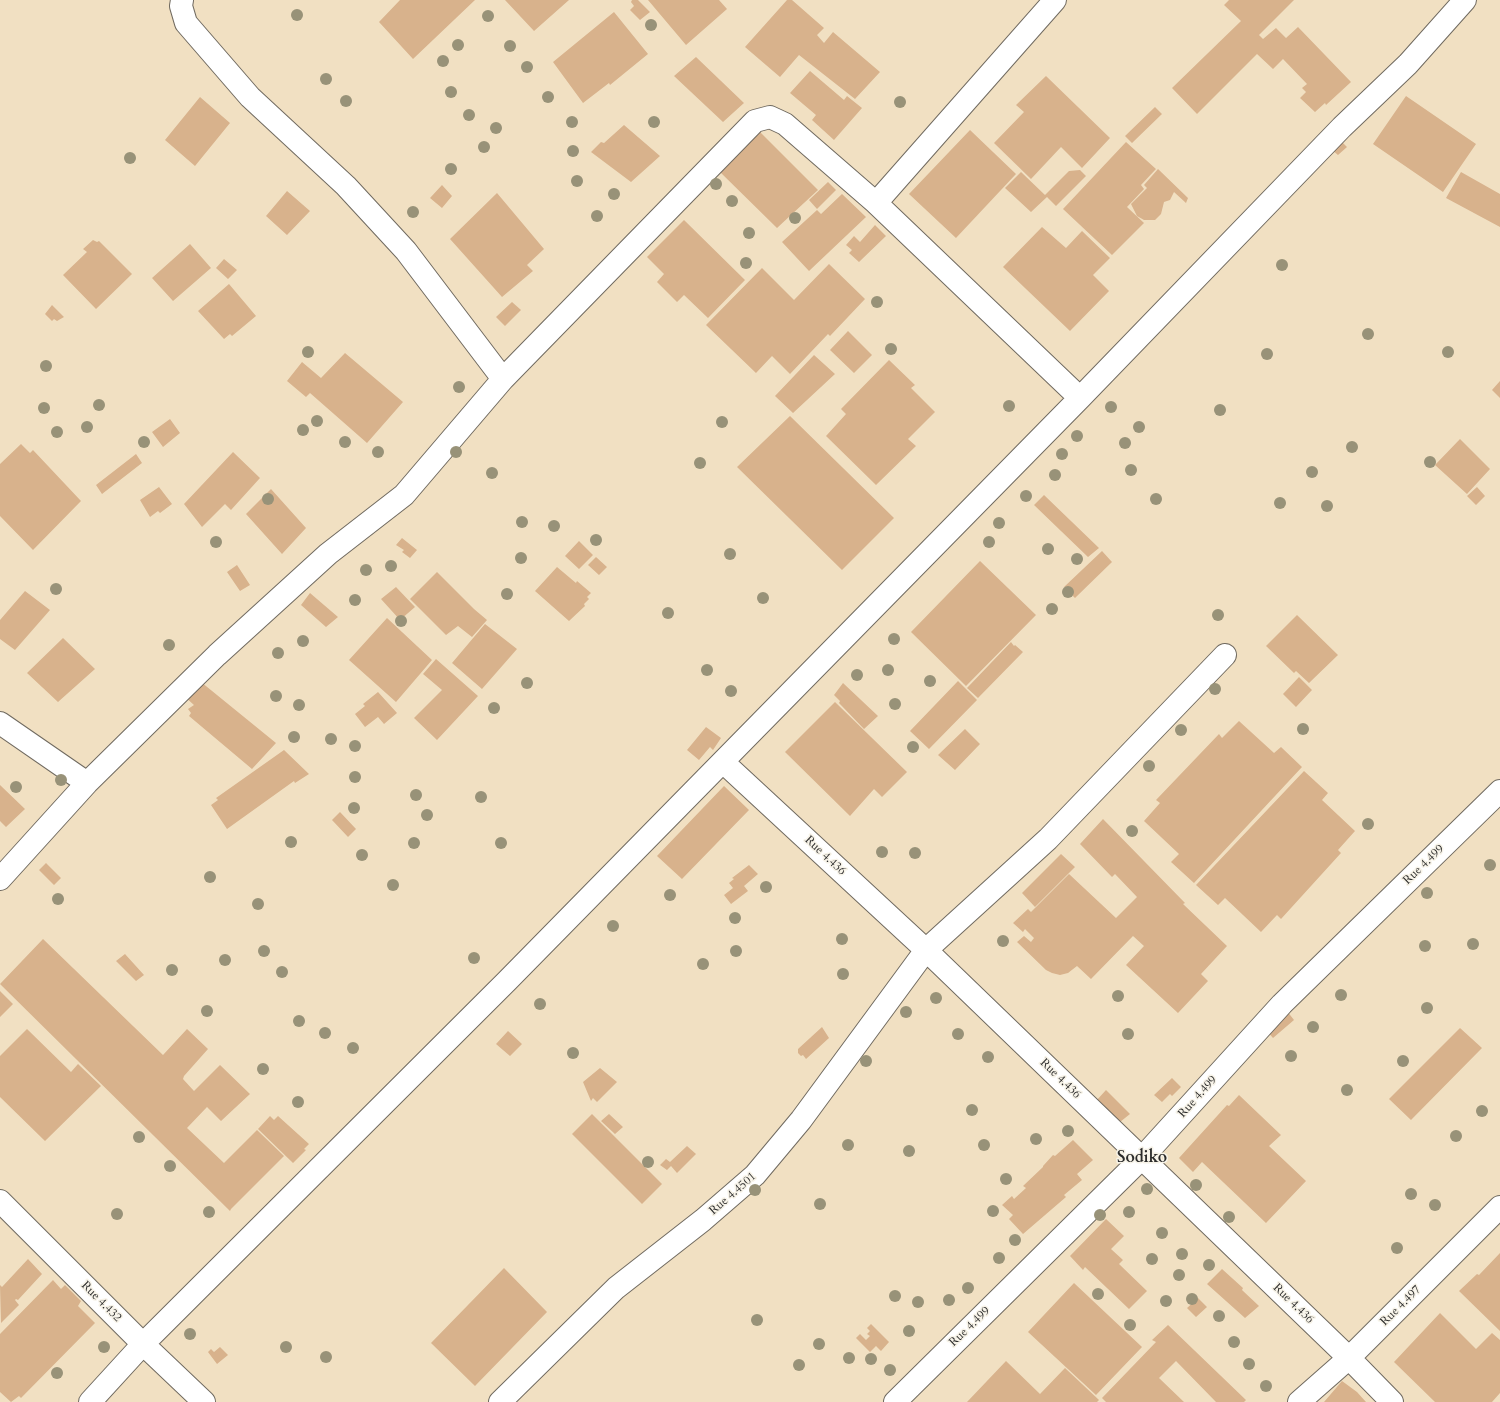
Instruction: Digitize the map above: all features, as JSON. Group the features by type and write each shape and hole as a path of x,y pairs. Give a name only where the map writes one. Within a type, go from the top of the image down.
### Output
{"street":[{"path":"182,0 181,6 186,23 250,97 346,186 406,251 503,379"},
{"path":"876,203 1056,0"},
{"path":"90,1402 143,1344 507,982 1080,398 1337,132 1408,64 1465,0"},
{"path":"0,879 87,783 217,655 322,560 404,495 503,379 755,120 770,117 785,124 876,203 1080,398"},
{"name":"Rue 4.4501","path":"500,1402 616,1288 703,1220 755,1176 801,1120 926,950 1048,839 1225,655"},
{"path":"0,723 87,783"},
{"name":"Rue 4.436","path":"723,762 926,950 1349,1358 1392,1402"},
{"name":"Rue 4.499","path":"895,1402 1142,1158 1282,1004 1500,791"},
{"name":"Rue 4.432","path":"0,1201 143,1344 204,1402"},
{"name":"Rue 4.497","path":"1300,1402 1349,1358 1500,1207"}],"building":[{"path":"400,0 475,0 413,59 379,22"},
{"path":"505,0 569,0 534,31"},
{"path":"632,0 638,0 650,12 640,20 630,10 634,6 631,2"},
{"path":"648,0 719,0 727,9 686,45"},
{"path":"787,0 792,0 824,28 817,35 824,43 833,32 880,72 855,99 799,55 780,77 745,47"},
{"path":"1229,0 1294,0 1259,35 1263,39 1276,28 1286,38 1298,27 1351,82 1326,105 1325,103 1315,112 1300,98 1306,92 1302,88 1307,84 1283,59 1273,69 1257,54 1197,114 1172,88 1241,21 1224,5"},
{"path":"614,12 648,54 610,85 609,83 583,103 553,62"},
{"path":"696,57 744,103 723,122 674,76"},
{"path":"810,71 844,100 847,96 862,108 834,140 812,120 816,115 790,93"},
{"path":"1046,76 1110,138 1082,168 1061,147 1031,179 994,143 1024,112 1016,105"},
{"path":"1406,96 1476,144 1443,192 1373,144"},
{"path":"200,97 230,123 195,166 165,140"},
{"path":"1155,107 1162,114 1132,143 1125,136"},
{"path":"624,125 660,156 631,182 591,152 601,142 604,143"},
{"path":"970,130 1016,174 956,238 909,194"},
{"path":"760,132 818,190 777,228 720,172"},
{"path":"1340,140 1347,147 1338,155 1331,149"},
{"path":"1126,142 1156,169 1141,185 1144,189 1127,207 1144,223 1112,255 1063,209"},
{"path":"1158,169 1188,198 1186,203 1174,192 1170,200 1164,202 1161,214 1155,220 1144,220 1137,216 1131,204 1147,188 1144,185"},
{"path":"1080,170 1086,176 1056,206 1047,197 1031,212 1005,188 1021,172 1045,195 1069,171"},
{"path":"1461,172 1500,194 1500,227 1446,198"},
{"path":"828,182 836,190 817,209 809,200"},
{"path":"442,185 452,196 442,208 430,198"},
{"path":"287,191 310,211 287,235 266,216"},
{"path":"497,193 544,249 527,265 533,271 502,297 450,239"},
{"path":"842,194 866,217 809,271 782,242 817,210 821,214"},
{"path":"684,220 745,280 708,318 684,295 677,302 657,282 664,274 647,257"},
{"path":"875,225 886,236 859,262 849,253 852,250 846,245 854,236 860,242"},
{"path":"1042,227 1066,248 1082,231 1110,258 1093,275 1109,291 1070,331 1003,267"},
{"path":"93,240 97,242 99,241 132,274 96,309 63,275 87,252 83,249"},
{"path":"190,244 211,268 173,301 152,278"},
{"path":"224,259 237,270 228,279 216,268"},
{"path":"829,264 865,299 830,336 828,334 790,374 772,356 756,373 706,325 762,268 794,300"},
{"path":"229,284 256,316 232,336 230,334 224,339 198,311"},
{"path":"512,302 521,310 505,326 496,317"},
{"path":"52,305 64,317 57,321 54,319 52,321 45,314"},
{"path":"848,331 872,355 854,373 830,350"},
{"path":"345,353 403,402 367,443 310,393 306,397 287,381 302,362 321,378"},
{"path":"814,355 835,374 793,413 775,396"},
{"path":"889,360 915,385 911,388 935,412 908,439 916,446 876,485 826,436 846,414 841,409"},
{"path":"1500,381 1500,398 1492,390"},
{"path":"790,416 894,518 842,570 737,467"},
{"path":"170,419 180,433 163,447 152,432"},
{"path":"1460,439 1490,469 1467,494 1435,465"},
{"path":"21,444 30,453 33,450 81,501 33,550 0,516 0,464"},
{"path":"233,452 260,478 231,510 225,504 202,527 184,504"},
{"path":"136,454 142,463 102,494 96,485"},
{"path":"159,487 172,504 160,513 158,511 150,517 140,500"},
{"path":"1477,487 1485,496 1476,505 1467,496"},
{"path":"271,489 306,528 282,554 246,514"},
{"path":"1044,495 1099,548 1088,557 1034,505"},
{"path":"402,538 417,550 410,558 402,552 404,550 396,545"},
{"path":"579,541 593,555 579,569 565,556"},
{"path":"1102,551 1112,562 1075,598 1064,587"},
{"path":"596,557 607,567 599,575 588,565"},
{"path":"980,561 1036,615 966,686 911,632"},
{"path":"237,565 250,585 240,591 227,572"},
{"path":"557,567 591,593 587,597 589,599 584,604 585,606 569,621 535,591"},
{"path":"437,572 487,620 472,637 458,626 446,635 410,599"},
{"path":"396,587 415,607 400,620 381,599"},
{"path":"25,591 50,610 15,650 0,639 0,620"},
{"path":"310,593 338,617 326,627 301,605"},
{"path":"1297,615 1338,655 1309,683 1296,671 1294,673 1266,646"},
{"path":"387,618 432,660 396,702 349,660"},
{"path":"485,624 517,649 482,689 452,663"},
{"path":"63,638 95,669 58,702 27,673"},
{"path":"1011,642 1023,652 978,698 967,688"},
{"path":"436,659 478,696 437,740 414,718 442,690 423,674"},
{"path":"1299,677 1312,690 1296,707 1283,694"},
{"path":"958,681 977,700 929,749 910,731"},
{"path":"201,682 276,743 252,769 189,716 191,713 188,709 194,705 184,696"},
{"path":"843,683 878,716 864,729 839,703 840,701 834,695"},
{"path":"378,692 397,713 384,724 378,717 365,727 355,714 365,706 363,704"},
{"path":"835,702 907,772 882,797 874,789 850,816 785,752"},
{"path":"1239,721 1274,753 1281,747 1302,767 1194,883 1171,862 1179,854 1144,821 1160,803 1156,800 1219,734 1222,738"},
{"path":"706,727 721,738 713,750 710,747 699,760 687,750"},
{"path":"965,729 980,744 955,770 938,755"},
{"path":"284,750 309,774 295,783 294,781 227,829 211,805 218,800 216,798"},
{"path":"1304,771 1328,793 1322,800 1355,831 1338,850 1341,853 1281,919 1277,915 1261,932 1225,898 1218,905 1196,885"},
{"path":"0,785 25,809 6,827 0,821"},
{"path":"724,786 749,810 682,879 657,856"},
{"path":"340,812 356,829 348,837 332,820"},
{"path":"1103,819 1185,903 1183,904 1227,946 1201,974 1208,981 1178,1013 1126,965 1144,946 1133,936 1091,979 1077,966 1068,973 1060,975 1046,970 1017,942 1024,936 1031,942 1034,938 1025,929 1023,932 1013,923 1028,909 1031,912 1069,874 1116,918 1137,897 1115,874 1112,877 1080,844"},
{"path":"1061,854 1075,867 1035,907 1022,893"},
{"path":"46,863 61,878 54,885 39,870"},
{"path":"749,865 758,874 744,886 748,891 731,904 724,895 733,888 729,883 734,879 732,878"},
{"path":"43,939 163,1055 187,1029 208,1049 183,1079 194,1091 220,1065 250,1094 221,1121 207,1107 187,1128 224,1163 257,1130 284,1156 230,1211 0,984"},
{"path":"125,954 144,975 136,981 116,961"},
{"path":"0,991 13,1004 0,1017"},
{"path":"1287,1011 1294,1020 1273,1038 1266,1030"},
{"path":"822,1027 829,1038 806,1059 803,1055 801,1056 798,1053 798,1049"},
{"path":"1460,1028 1482,1048 1411,1120 1389,1099"},
{"path":"27,1029 71,1072 78,1064 101,1086 45,1141 0,1097 0,1056"},
{"path":"508,1031 522,1044 510,1056 496,1044"},
{"path":"600,1068 617,1082 597,1102 593,1098 591,1101 583,1082"},
{"path":"1172,1078 1181,1087 1172,1096 1170,1094 1162,1102 1154,1095"},
{"path":"1106,1090 1130,1114 1120,1122 1096,1101"},
{"path":"1239,1095 1281,1135 1269,1146 1306,1181 1266,1223 1202,1162 1193,1172 1179,1158 1227,1105 1229,1106"},
{"path":"592,1114 662,1184 642,1204 572,1134"},
{"path":"609,1114 623,1127 615,1134 601,1121"},
{"path":"270,1116 274,1120 278,1116 309,1144 304,1149 306,1150 293,1163 258,1129"},
{"path":"1073,1140 1093,1160 1077,1174 1082,1180 1064,1195 1066,1197 1023,1234 1009,1219 1013,1215 1002,1205 1012,1196 1014,1199 1026,1188 1023,1186 1053,1155 1055,1156"},
{"path":"687,1146 696,1154 677,1173 671,1166 667,1170 660,1165 666,1159 670,1162"},
{"path":"1106,1219 1124,1236 1111,1249 1123,1260 1119,1264 1147,1291 1129,1309 1085,1267 1083,1270 1070,1256"},
{"path":"1500,1253 1500,1331 1459,1291 1477,1274 1479,1275"},
{"path":"28,1259 42,1274 18,1300 15,1300 19,1305 1,1323 0,1285 2,1287"},
{"path":"504,1268 547,1312 475,1386 431,1343"},
{"path":"1222,1269 1243,1288 1242,1290 1259,1306 1245,1318 1207,1284"},
{"path":"53,1280 61,1289 65,1285 81,1301 78,1306 95,1323 21,1398 19,1396 11,1402 0,1392 0,1334"},
{"path":"1074,1283 1142,1347 1096,1395 1028,1332"},
{"path":"1198,1298 1207,1307 1196,1317 1187,1308"},
{"path":"1440,1313 1476,1349 1492,1333 1500,1340 1500,1393 1492,1402 1435,1402 1394,1362"},
{"path":"871,1324 889,1342 881,1351 876,1346 870,1352 856,1338 860,1334 866,1340 870,1336 867,1334 870,1331 867,1328"},
{"path":"1168,1325 1246,1400 1244,1402 1216,1402 1176,1361 1159,1378 1184,1402 1106,1402 1102,1398 1156,1342 1152,1340"},
{"path":"220,1347 228,1355 217,1364 208,1352 211,1349 214,1352"},
{"path":"1006,1361 1040,1394 1065,1368 1099,1400 1097,1402 967,1402"},
{"path":"1342,1381 1357,1392 1366,1402 1324,1402"}],"district":[{"name":"Sodiko","path":"1142,1158"}]}
